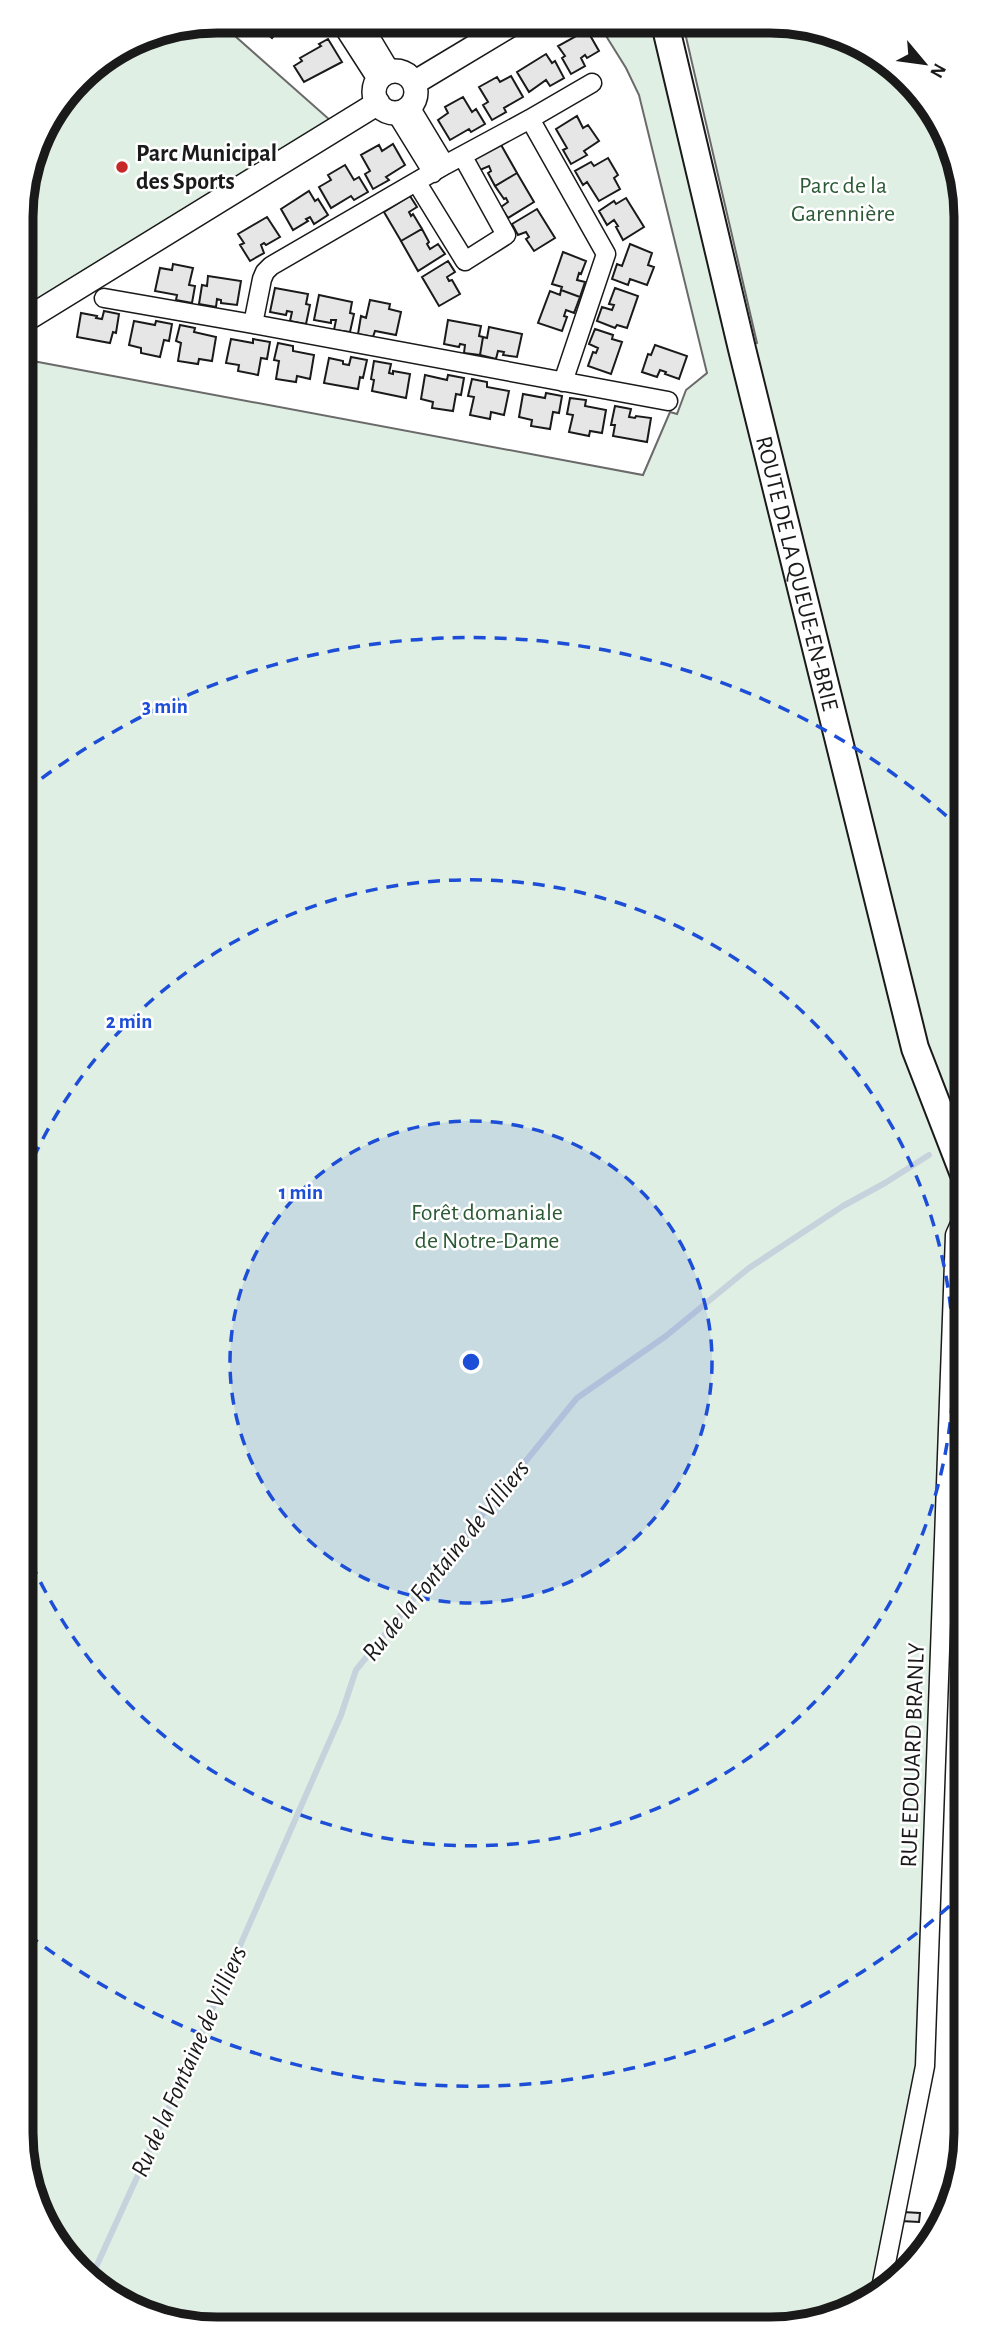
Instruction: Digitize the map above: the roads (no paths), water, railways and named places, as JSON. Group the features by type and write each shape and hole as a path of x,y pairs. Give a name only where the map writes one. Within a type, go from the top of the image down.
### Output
{"main road":[{"name":"ROUTE DE LA QUEUE-EN-BRIE","path":"667,33 915,1048 954,1149"}],"street":[{"path":"348,33 390,95"},
{"path":"365,33 390,95 432,174 465,261 506,235 463,157"},
{"path":"34,315 390,95 404,73 414,83 497,33"},
{"path":"253,324 262,279 271,266 592,83"},
{"path":"530,119 606,254 563,382"},
{"path":"104,298 668,401"},
{"name":"RUE EDOUARD BRANLY","path":"883,2278 925,2066 953,1279"}],"waterway":[{"name":"Ru de la Fontaine de Villiers","path":"95,2270 341,1715 356,1670 577,1398 666,1336 749,1268 843,1206 929,1155"}],"place":[{"name":"Parc Municipal des Sports","path":"122,167"}],"park label":[{"name":"Parc de la Garennière","path":"843,199"},
{"name":"Forêt domaniale de Notre-Dame","path":"487,1226"}]}
